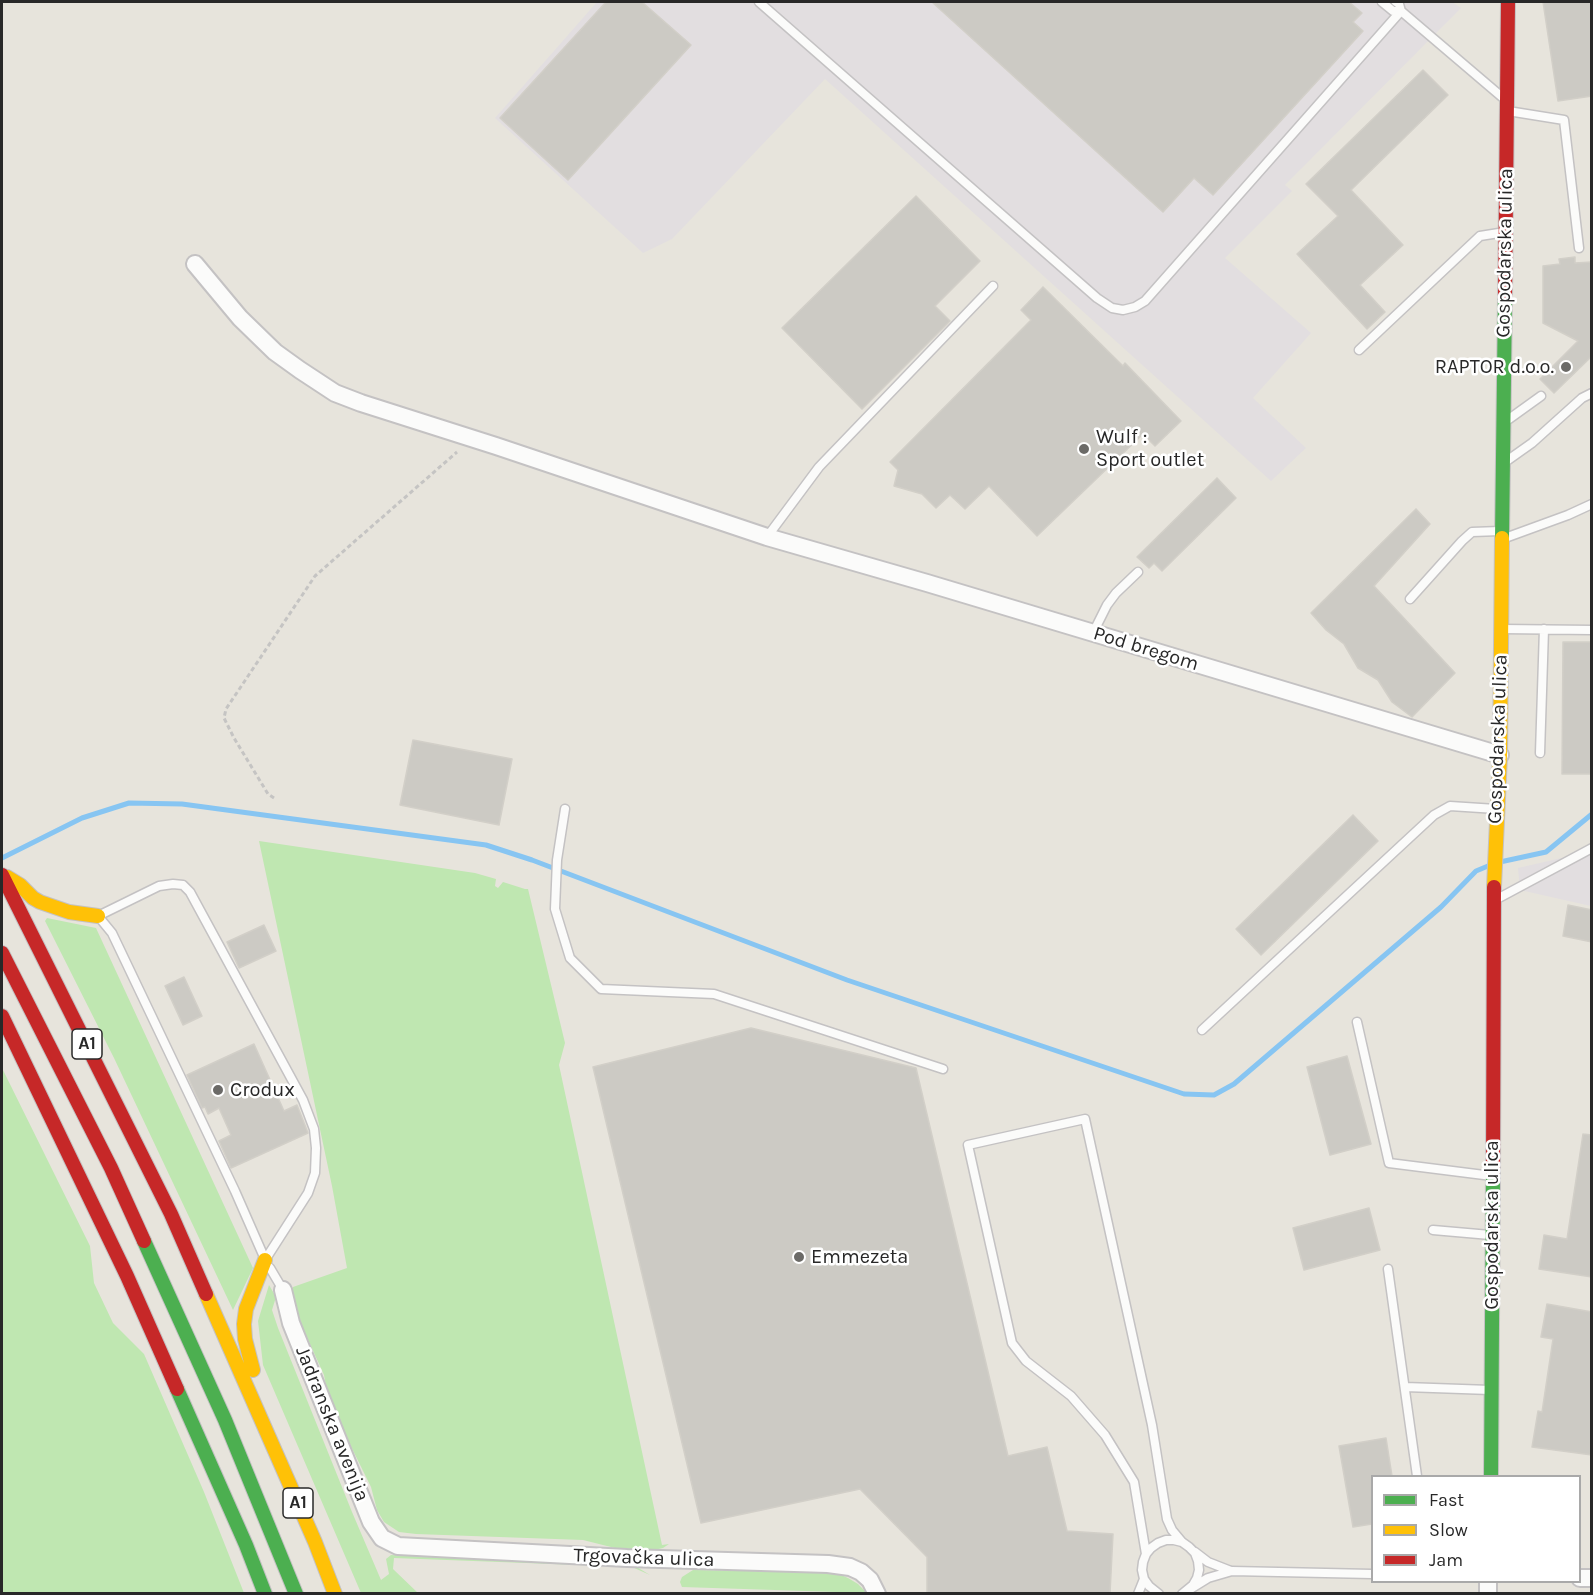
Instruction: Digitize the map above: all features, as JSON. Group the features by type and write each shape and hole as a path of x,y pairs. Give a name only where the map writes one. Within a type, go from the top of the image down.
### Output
{"main road":[{"name":"Gospodarska ulica","path":"1491,1475 1494,870 1500,755 1508,2"},
{"path":"2,875 20,885 40,902 69,912 98,916"},
{"name":"A1","path":"2,875 171,1214 315,1542 334,1593"},
{"name":"A1","path":"2,953 111,1168 225,1420 296,1593"},
{"path":"2,1016 127,1276 265,1593"},
{"path":"259,1414 256,1384 245,1339 244,1324 246,1309 265,1260"}],"street":[{"name":"Pod bregom","path":"195,264 240,318 275,352 335,393 361,404 767,537 1500,755"},
{"name":"Jadranska avenija","path":"283,1290 291,1323 371,1522 382,1538 399,1546"},
{"name":"Trgovačka ulica","path":"399,1546 627,1558 828,1564 850,1567 861,1572 870,1580 877,1593"}],"lane":[{"path":"759,2 1096,298 1112,308 1123,310 1136,307 1145,301 1401,11"},
{"path":"1382,2 1393,11 1401,11"},
{"path":"1396,2 1400,4 1401,11 1507,106 1564,120 1579,248"},
{"path":"1359,350 1480,236 1505,232"},
{"path":"767,537 819,467 993,286"},
{"path":"1503,464 1532,443 1582,398 1592,393"},
{"path":"1503,423 1541,396"},
{"path":"1410,599 1461,541 1472,532 1502,535 1568,515 1592,504"},
{"path":"1093,633 1111,599 1138,572"},
{"path":"1501,628 1592,630"},
{"path":"1540,753 1544,629"},
{"path":"1202,1030 1434,815 1450,807 1497,809"},
{"path":"565,808 557,860 555,909 570,958 601,989 714,994 944,1069"},
{"path":"1494,901 1592,848"},
{"path":"265,1260 308,1193 315,1173 314,1130 303,1100 190,892 183,885 159,886 98,916 112,933 235,1191 265,1260 283,1290"},
{"path":"1357,1022 1389,1163 1492,1176"},
{"path":"1146,1554 1134,1482 1105,1436 1071,1396 1026,1361 1012,1343 968,1145 1085,1119 1152,1425 1167,1519 1172,1530 1195,1554 1198,1561 1197,1578 1193,1585 1184,1592"},
{"path":"1433,1230 1491,1235"},
{"path":"1388,1269 1416,1475"},
{"path":"1405,1387 1490,1390"},
{"path":"1159,1593 1144,1579 1143,1562 1146,1554 1158,1543 1166,1540 1174,1540 1186,1545 1208,1562 1232,1571"},
{"path":"1184,1592 1208,1578 1232,1571 1371,1574"},
{"path":"1138,1593 1144,1579"}],"path":[{"path":"274,798 268,794 234,738 224,718 226,709 315,576 458,450"}],"shaded area":[{"path":"597,2 1452,2 1461,8 1285,185 1292,191 1225,258 1311,333 1253,398 1306,448 1271,481 825,79 672,239 643,253 495,118"},
{"path":"1591,844 1591,906 1520,890 1518,868 1566,857"}],"green space":[{"path":"259,841 475,873 496,879 495,886 498,888 503,882 528,889 565,1043 559,1065 662,1545 669,1544 663,1548 619,1549 583,1540 399,1532 384,1522 377,1510 371,1487 334,1412 324,1375 300,1322 291,1294 293,1287 347,1268 332,1186"},
{"path":"47,918 96,928 253,1268 233,1310 114,1058 45,921"},
{"path":"2,1068 90,1246 94,1283 113,1323 144,1354 204,1492 244,1593 2,1593"},
{"path":"269,1285 276,1297 272,1310 278,1328 381,1580 389,1574 386,1559 391,1555 554,1560 635,1566 650,1575 632,1567 394,1558 393,1569 418,1593 361,1593 263,1365 258,1321"},
{"path":"693,1570 839,1574 858,1584 867,1593 682,1587 680,1582 682,1577"}],"building":[{"path":"606,2 642,2 691,45 568,180 500,118"},
{"path":"932,2 1349,2 1362,13 1353,22 1363,31 1213,195 1194,178 1163,212"},
{"path":"1543,2 1592,2 1592,96 1558,101"},
{"path":"1423,70 1448,95 1351,190 1403,245 1360,285 1385,312 1367,329 1297,254 1338,216 1306,184"},
{"path":"916,196 980,261 935,306 950,321 862,409 782,328"},
{"path":"1575,257 1575,263 1592,262 1592,356 1554,393 1540,379 1578,341 1543,323 1543,266 1560,264 1559,259"},
{"path":"1043,287 1123,366 1125,363 1181,421 1155,446 1143,434 1037,536 989,486 965,509 950,495 936,508 922,494 894,486 898,470 890,462 1031,320 1021,310"},
{"path":"1217,478 1236,498 1162,571 1154,563 1149,568 1137,557"},
{"path":"1416,509 1430,524 1374,586 1455,673 1412,717 1392,702 1378,680 1358,668 1344,644 1326,630 1311,613"},
{"path":"1563,642 1592,642 1592,774 1562,774"},
{"path":"413,740 512,759 499,825 400,805"},
{"path":"1353,815 1378,841 1261,955 1236,929"},
{"path":"1568,905 1592,910 1592,942 1563,936"},
{"path":"264,925 276,951 239,968 227,942"},
{"path":"184,977 202,1016 183,1025 165,986"},
{"name":"Emmezeta","path":"751,1028 916,1068 1008,1456 1047,1447 1067,1531 1113,1534 1110,1593 927,1593 927,1557 860,1489 701,1523 593,1067"},
{"path":"254,1044 284,1111 297,1105 308,1133 231,1168 219,1141 231,1135 219,1108 208,1114 205,1107 202,1108 187,1075"},
{"path":"1347,1056 1371,1144 1330,1155 1307,1067"},
{"path":"1583,1134 1592,1135 1592,1277 1539,1269 1544,1235 1567,1239"},
{"path":"1369,1208 1380,1250 1304,1270 1293,1228"},
{"path":"1547,1304 1592,1312 1592,1455 1532,1447 1538,1411 1542,1412 1553,1339 1541,1337"},
{"path":"1386,1438 1392,1475 1371,1475 1371,1524 1353,1527 1339,1446"}],"waterway":[{"path":"2,858 82,818 129,803 182,804 486,845 532,860 847,980 1184,1094 1214,1095 1234,1084 1441,907 1476,871 1488,866"},
{"path":"1500,862 1546,852 1592,814"}],"traffic: fast":[{"path":"1502,538 1505,296"},
{"path":"1491,1475 1493,1172"},
{"path":"144,1241 225,1420 296,1594"},
{"path":"177,1389 246,1545 265,1594"}],"traffic: slow":[{"path":"1494,887 1500,755 1502,538"},
{"path":"7,877 40,902 69,912 98,916"},
{"path":"253,1370 245,1339 244,1324 246,1309 265,1260"},
{"path":"206,1294 315,1542 335,1594"}],"traffic: jam":[{"path":"1505,296 1508,2"},
{"path":"2,875 171,1214 206,1294"},
{"path":"1493,1172 1494,887"},
{"path":"2,953 111,1168 144,1241"},
{"path":"2,1016 127,1276 177,1389"}],"place":[{"name":"RAPTOR d.o.o.","path":"1566,367"},
{"name":"Wulf : Sport outlet","path":"1084,449"},
{"name":"Crodux","path":"218,1090"},
{"name":"Emmezeta","path":"799,1257"}]}
